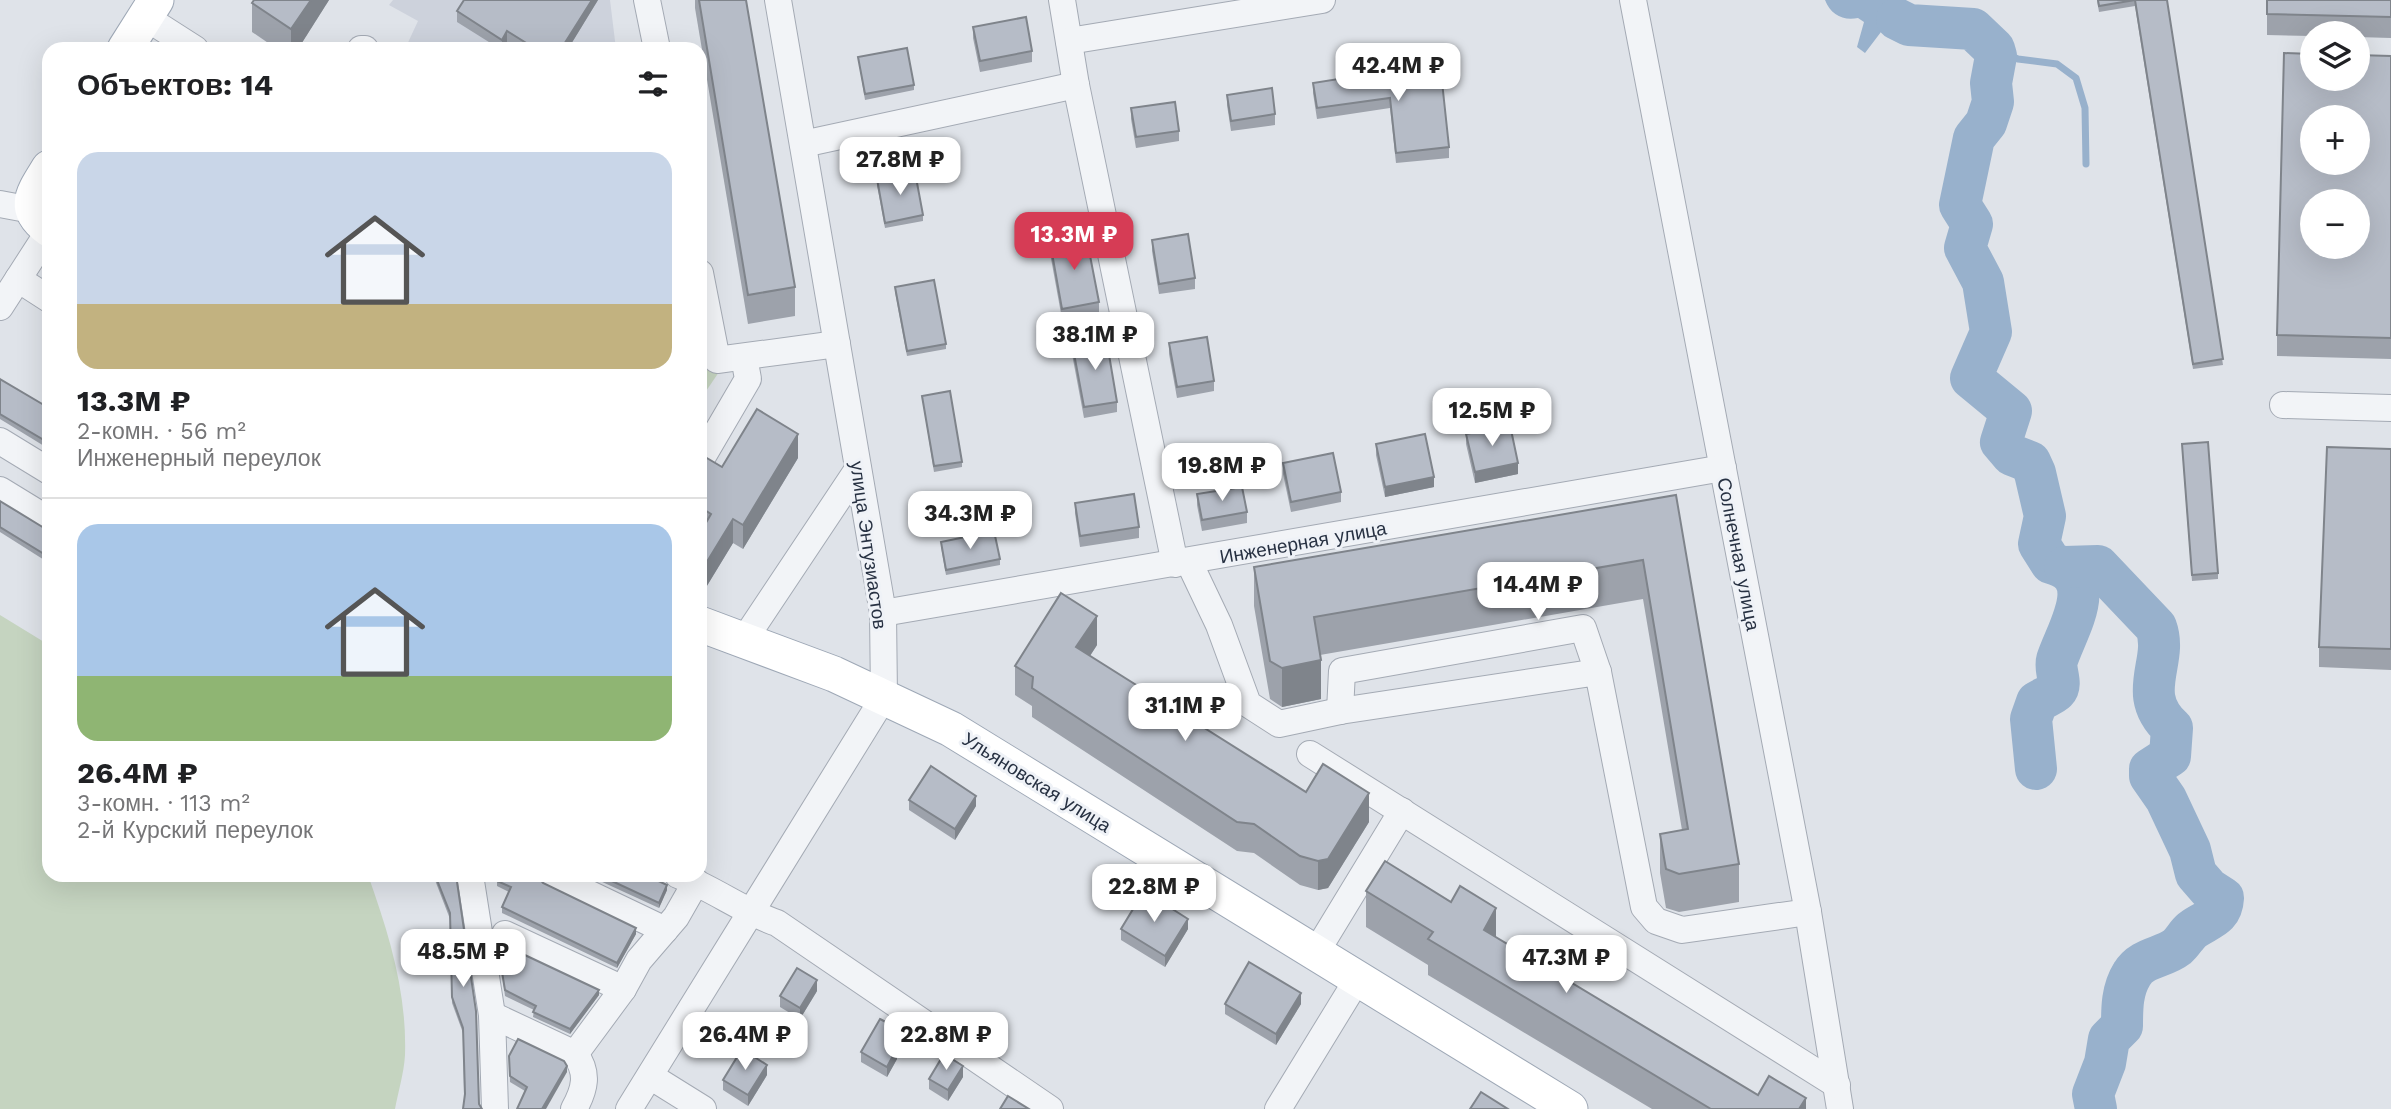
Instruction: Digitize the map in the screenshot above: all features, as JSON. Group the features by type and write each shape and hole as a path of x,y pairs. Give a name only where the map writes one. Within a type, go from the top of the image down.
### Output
{"main road":[{"path":"129,42 150,9"},
{"name":"Ульяновская улица","path":"707,627 884,697 951,729 1570,1109"}],"street":[{"path":"648,0 656,42"},
{"name":"улица Энтузиастов","path":"778,0 883,613 884,697"},
{"path":"1062,0 1076,85 1182,563 1219,625 1248,704 1279,724 1340,711 1598,672"},
{"path":"1069,41 1322,0"},
{"name":"Солнечная улица","path":"1633,0 1808,912 1839,1097"},
{"path":"150,9 187,42"},
{"path":"803,144 1076,85"},
{"path":"0,307 18,279 36,206"},
{"path":"18,279 42,294"},
{"path":"707,309 717,360 837,345"},
{"path":"707,449 748,379 744,357"},
{"path":"2283,404 2391,408"},
{"path":"0,441 42,467"},
{"name":"Инженерная улица","path":"883,613 1723,468"},
{"path":"744,640 858,469"},
{"path":"0,490 42,516"},
{"path":"1340,711 1342,671 1583,628 1598,672 1644,907 1656,921 1682,930 1808,912"},
{"path":"629,1109 884,697"},
{"path":"1310,754 1402,811 1839,1097"},
{"path":"1315,954 1402,811"},
{"path":"471,882 492,1015 495,1109"},
{"path":"565,882 665,930"},
{"path":"575,1054 623,989 634,967 665,930 685,882"},
{"path":"694,882 751,914 778,923 1050,1109"},
{"path":"505,934 623,989"},
{"path":"1278,1109 1357,980"},
{"path":"492,1015 575,1054 583,1065 585,1077 574,1109"},
{"path":"650,1076 703,1109"}],"shaded area":[{"path":"393,0 610,0 615,42 408,42 418,21 389,5"}],"green space":[{"path":"707,359 719,372 707,390"},
{"path":"0,615 42,641 42,882 370,882 400,986 405,1055 395,1109 0,1109"}],"water":[{"path":"1825,0 1896,0 1891,12 1897,19 1884,28 1865,53 1857,47 1864,22 1858,18 1838,16"}],"building":[{"path":"254,0 311,0 291,29 252,3"},
{"path":"464,0 592,0 565,42 525,42 507,31 502,40 457,11"},
{"path":"699,0 746,0 795,287 748,295"},
{"path":"2098,0 2135,0 2099,6"},
{"path":"2135,0 2167,0 2223,359 2193,364"},
{"path":"2267,0 2391,0 2391,17 2267,14"},
{"path":"1026,17 1032,51 980,61 973,27"},
{"path":"907,48 914,85 865,94 858,57"},
{"path":"2284,53 2300,54 2300,91 2370,91 2370,55 2391,56 2391,338 2277,335"},
{"path":"1440,63 1449,147 1396,153 1390,98 1317,108 1313,83"},
{"path":"1272,88 1275,114 1231,121 1227,95"},
{"path":"1175,102 1179,131 1136,137 1131,108"},
{"path":"915,172 923,215 885,223 877,179"},
{"path":"1188,234 1195,278 1159,284 1152,240"},
{"path":"1086,235 1099,302 1062,309 1050,242"},
{"path":"934,280 946,344 907,351 895,287"},
{"path":"1106,337 1117,402 1084,407 1072,343"},
{"path":"1207,337 1214,381 1177,387 1169,343"},
{"path":"0,379 42,404 42,439 0,414"},
{"path":"950,391 962,462 934,466 922,396"},
{"path":"757,409 798,434 743,525 733,519 707,562 707,521 711,514 707,511 707,458 722,467"},
{"path":"1510,425 1518,463 1475,472 1466,434"},
{"path":"1425,434 1434,477 1385,487 1376,444"},
{"path":"2208,442 2218,573 2192,575 2182,444"},
{"path":"2327,447 2391,449 2391,649 2319,647"},
{"path":"1333,453 1341,492 1291,502 1283,463"},
{"path":"1242,487 1247,512 1202,520 1197,494"},
{"path":"1134,494 1139,527 1080,536 1075,503"},
{"path":"1676,495 1739,864 1679,874 1666,869 1660,834 1688,829 1643,560 1314,617 1321,660 1282,668 1270,661 1254,567"},
{"path":"0,501 42,527 42,553 0,527"},
{"path":"994,531 1000,559 946,570 941,542"},
{"path":"1061,593 1097,616 1076,647 1306,792 1323,764 1369,793 1328,859 1318,861 1300,856 1254,824 1237,822 1032,688 1033,677 1015,666"},
{"path":"931,766 976,796 955,829 909,800"},
{"path":"1385,861 1451,902 1460,886 1496,908 1484,930 1758,1095 1769,1076 1806,1098 1799,1109 1711,1109 1428,939 1433,932 1366,891"},
{"path":"438,882 457,882 476,1011 479,1104 482,1109 463,1109 463,1028 452,997 450,913"},
{"path":"499,882 542,882 636,928 617,963 502,907 511,887"},
{"path":"614,882 661,882 667,885 659,903"},
{"path":"1144,891 1188,919 1165,956 1121,929"},
{"path":"510,948 599,990 570,1029 533,1012 536,1006 505,990 501,966"},
{"path":"1249,962 1301,993 1276,1034 1225,1004"},
{"path":"797,968 817,980 800,1008 780,996"},
{"path":"880,1019 899,1029 890,1044 897,1048 887,1067 861,1052"},
{"path":"518,1039 564,1061 567,1066 542,1109 517,1109 527,1087 510,1076 509,1056"},
{"path":"742,1049 767,1065 748,1095 723,1080"},
{"path":"944,1054 963,1066 948,1090 929,1079"},
{"path":"1481,1092 1508,1109 1470,1109"},
{"path":"1008,1096 1029,1109 1000,1109"}],"waterway":[{"path":"1897,19 1909,25 1973,29 1994,49 1996,56 1991,83 1993,102 1986,123 1974,138 1960,205 1972,224 1965,248 1983,282 1991,332 1971,378 2011,411 2001,442 2012,455 2030,462 2045,516 2039,544 2051,563 2067,570 2075,580 2078,592 2073,619 2057,660 2058,688 2037,702 2031,719 2036,769"},
{"path":"1994,49 2018,59 2057,64 2076,78 2085,108 2086,164"},
{"path":"2065,567 2098,566 2156,627 2159,653 2155,702 2172,728 2170,756 2150,769 2150,776 2166,799 2190,850 2196,874 2209,889 2223,898 2220,910 2212,918 2192,930 2177,947 2141,964 2132,974 2124,993 2122,1026 2109,1039 2105,1063 2093,1094 2096,1109"}]}
